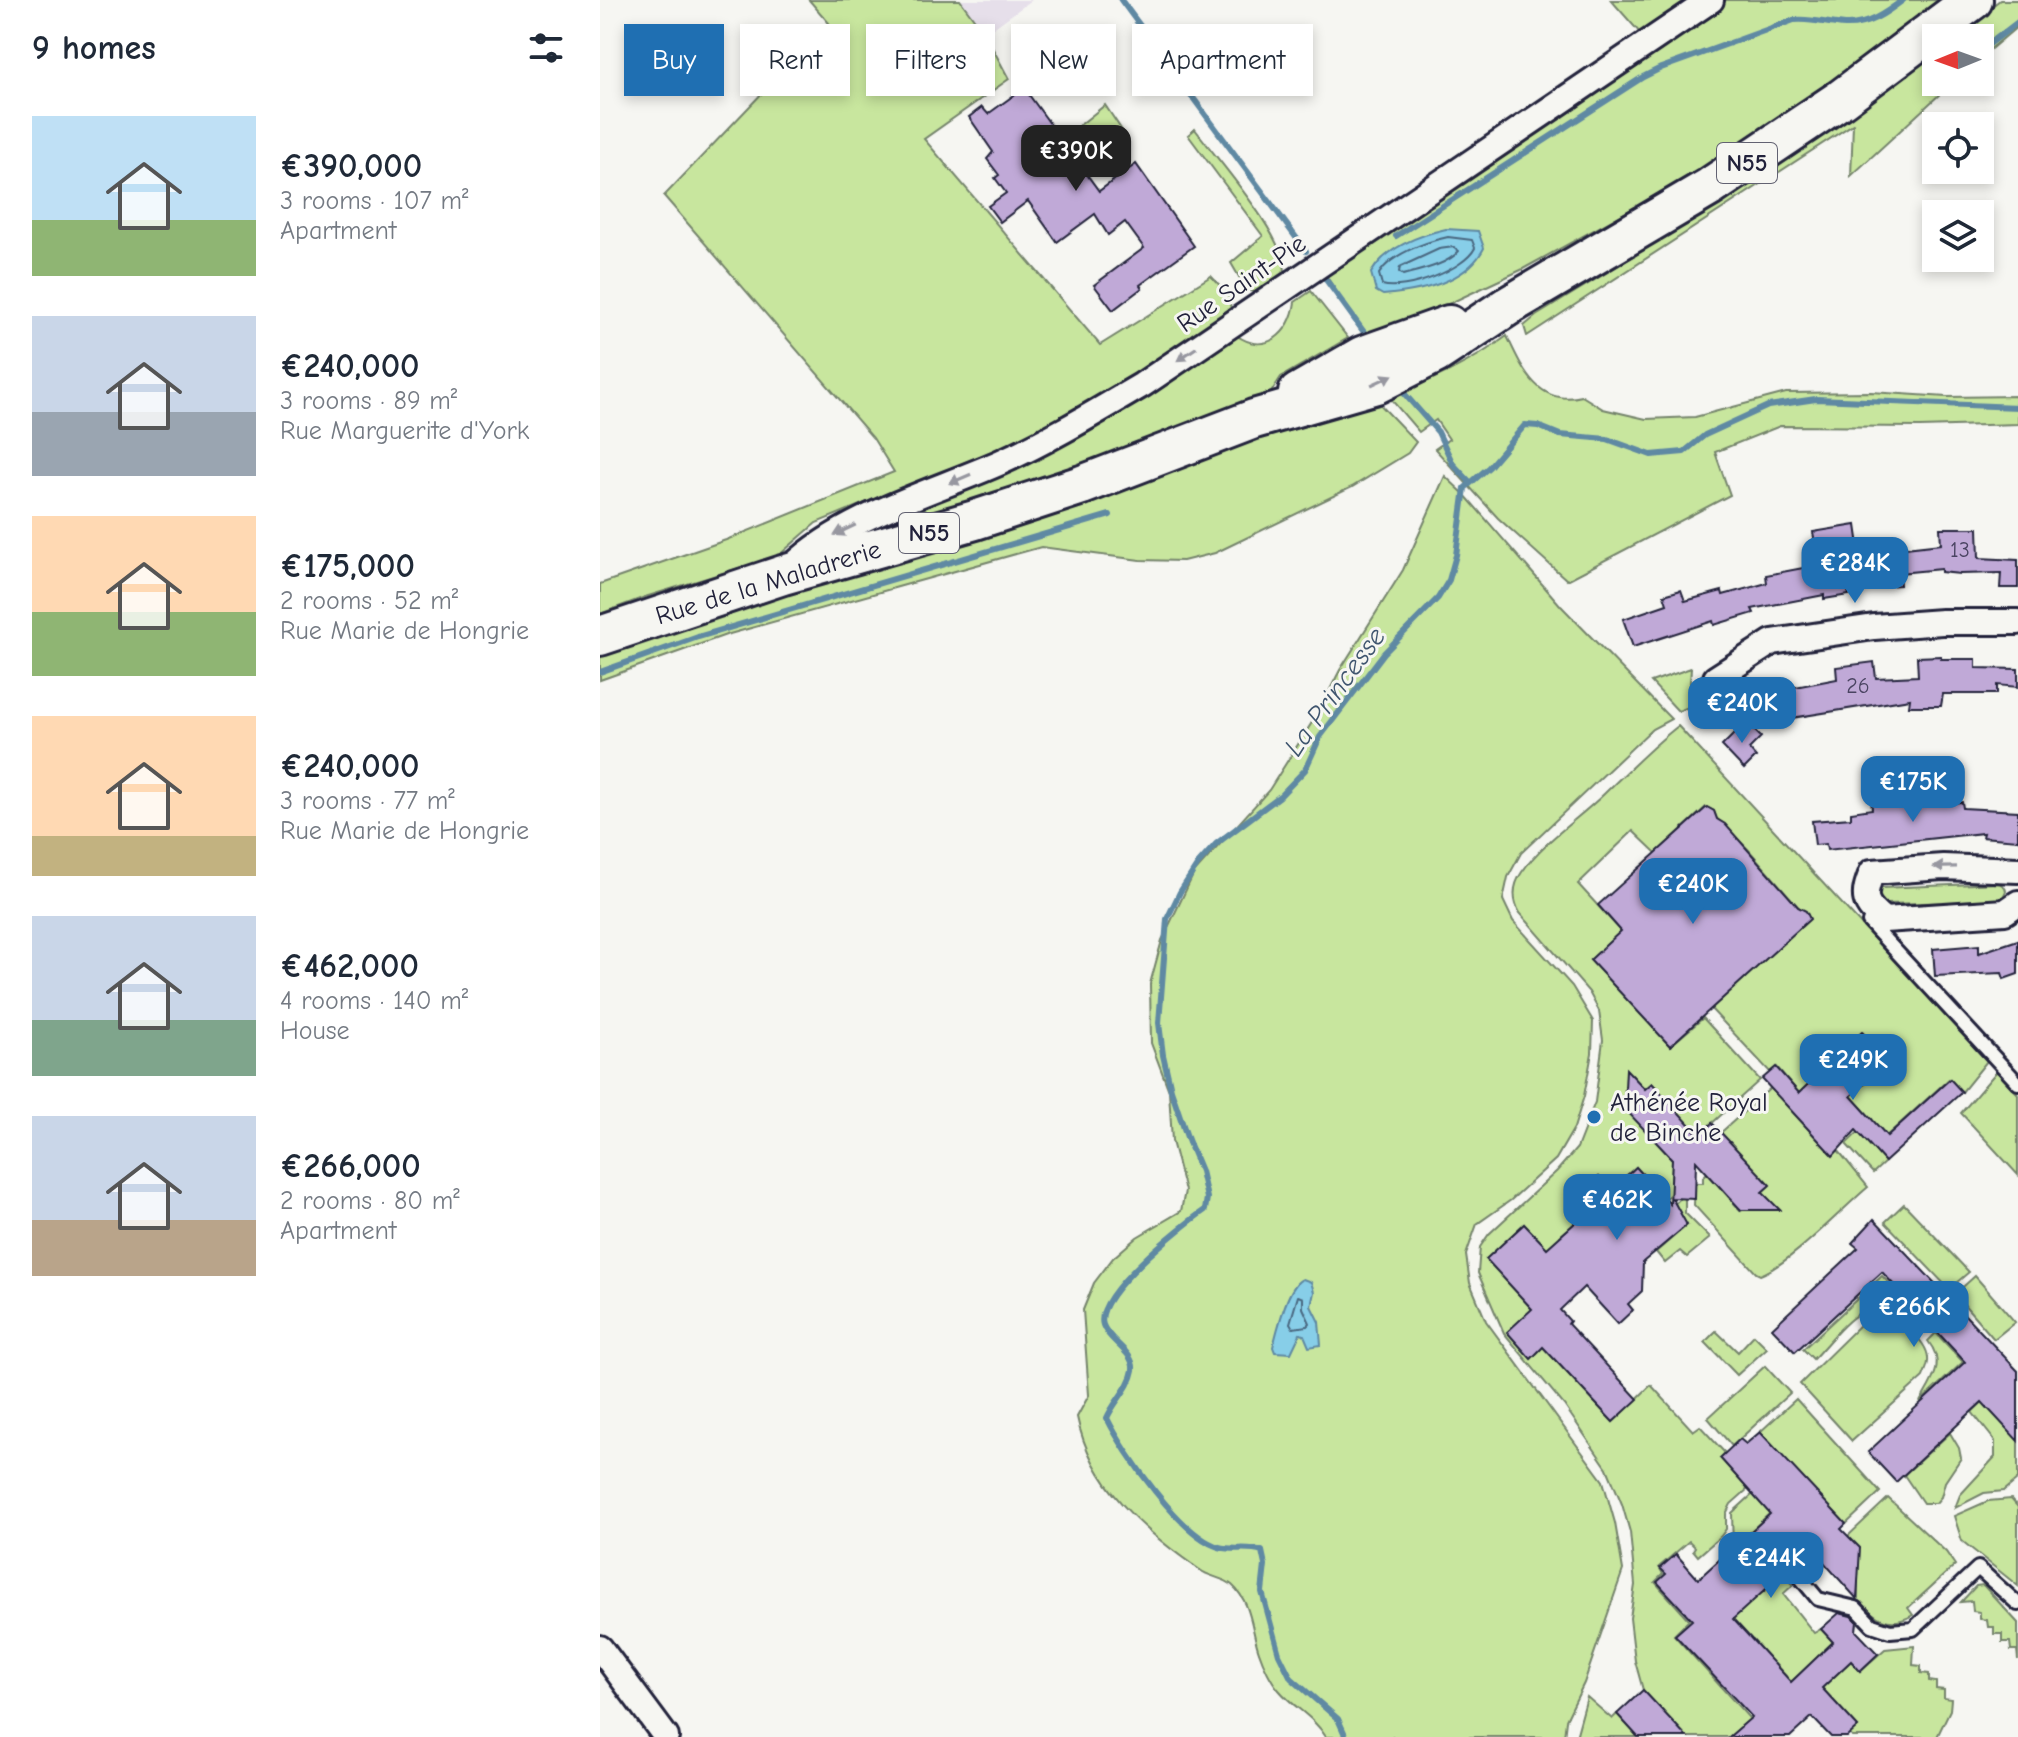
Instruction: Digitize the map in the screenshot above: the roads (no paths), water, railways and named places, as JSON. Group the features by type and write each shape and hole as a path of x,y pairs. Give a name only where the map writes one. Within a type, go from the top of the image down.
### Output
{"main road":[{"name":"Rue de la Maladrerie","path":"600,636 783,575 975,520 1082,485 1254,419 1376,384 1435,354 1508,306 1710,187 1841,99 1973,0"}],"street":[{"name":"Rue Saint-Pie","path":"783,575 810,549 842,530 1003,461 1142,385 1711,0"},
{"path":"1716,678 1772,642 1874,627 1942,622 2018,622"},
{"path":"2018,870 1943,867 1872,872 1865,887 1865,899 1873,912 1884,920 2005,912 2018,903"},
{"path":"600,1648 666,1737"}],"lane":[{"path":"1869,922 2018,1083"},
{"path":"1794,1570 1818,1599 1856,1608 1872,1625 1890,1631 1913,1629 1978,1568 2018,1604"}],"water":[{"path":"1446,229 1478,231 1484,248 1466,269 1426,288 1383,295 1376,291 1371,273 1385,256 1414,239"},
{"path":"1303,1279 1311,1282 1314,1292 1311,1306 1319,1322 1321,1345 1309,1347 1304,1335 1300,1334 1291,1353 1275,1352 1273,1347 1284,1308 1293,1289"}],"waterway":[{"path":"1121,0 1306,251"},
{"path":"1396,236 1661,68 1794,20 1845,25 1869,21 1903,0"},
{"path":"1994,40 2018,22"},
{"path":"1324,277 1366,335"},
{"path":"1402,391 1438,432 1453,464 1470,482"},
{"name":"La Princesse","path":"1346,1737 1338,1719 1291,1678 1279,1654 1262,1592 1265,1565 1262,1551 1219,1547 1188,1527 1155,1492 1107,1418 1129,1383 1133,1370 1126,1352 1106,1331 1104,1312 1125,1280 1205,1210 1207,1198 1201,1171 1171,1090 1159,1023 1167,919 1180,892 1216,844 1280,796 1305,770 1320,737 1384,653 1438,598 1449,580 1456,555 1465,488 1489,467 1525,425 1538,426 1560,435 1607,439 1651,455 1684,452 1705,435 1768,406 1816,399 2018,407"},
{"path":"600,672 698,637 1110,515"}],"place":[{"name":"Athénée Royal de Binche","path":"1594,1117"}]}
